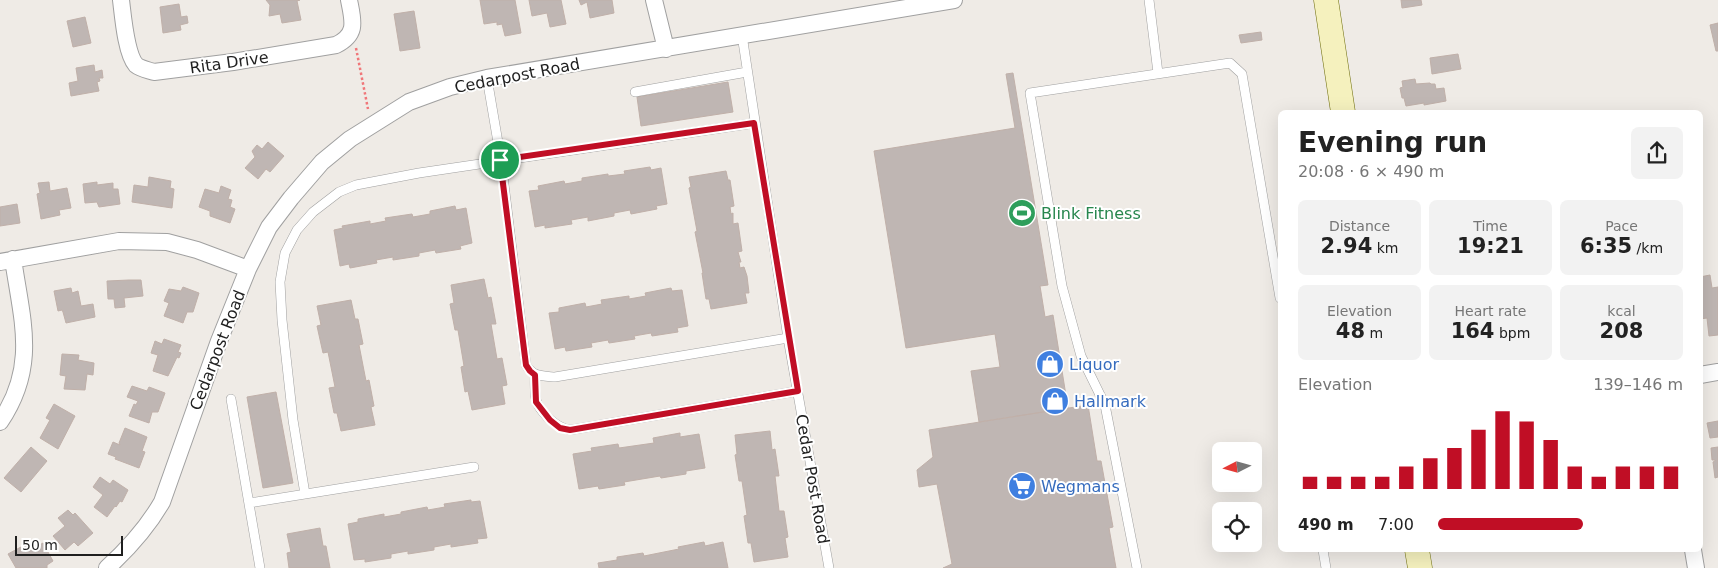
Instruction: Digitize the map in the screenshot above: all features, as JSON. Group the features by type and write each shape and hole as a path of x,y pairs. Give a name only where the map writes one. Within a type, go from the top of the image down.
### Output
{"main road":[{"path":"1326,0 1343,110"},
{"path":"1417,552 1420,568"}],"street":[{"name":"Rita Drive","path":"121,0 130,55 136,64 144,70 154,72 233,62 336,45 347,40 352,30"},
{"path":"349,0 352,30"},
{"path":"654,0 666,49"},
{"name":"Cedarpost Road","path":"107,568 128,549 150,522 162,502 219,341 248,269 269,226 322,162 350,139 409,102 450,86 487,78 954,0"},
{"path":"0,422 16,395 24,368 25,338 6,260 119,242 167,242 197,250 248,269"},
{"path":"1703,374 1718,372"},
{"path":"1693,552 1696,568"}],"lane":[{"path":"1149,0 1158,73"},
{"name":"Cedar Post Road","path":"742,35 788,338 829,568"},
{"path":"1137,568 1105,405 1081,356 1062,286 1030,93 1230,63 1242,74 1278,286"},
{"path":"635,92 747,72"},
{"path":"487,78 500,160 526,365 530,371 535,375 555,377 788,338"},
{"path":"305,494 292,411 282,320 280,282 286,253 297,230 313,212 339,192 356,185 500,160 754,123"},
{"path":"535,375 536,402 550,420 560,428 570,430 798,391"},
{"path":"231,399 260,568"},
{"path":"249,502 474,467"},
{"path":"1323,552 1326,568"}],"path":[{"path":"352,30 372,125"}],"building":[{"path":"266,0 300,0 297,1 301,20 282,23 280,14 269,16 270,5"},
{"path":"480,0 515,0 521,33 505,36 502,24 497,25 497,22 484,24"},
{"path":"529,0 561,0 566,24 550,27 547,13 532,16"},
{"path":"579,0 612,0 614,13 590,18 587,2 581,5"},
{"path":"1401,0 1421,0 1422,5 1402,8"},
{"path":"179,4 181,17 187,16 188,23 180,25 181,30 163,33 160,7"},
{"path":"414,11 420,48 400,51 394,14"},
{"path":"85,17 91,43 73,47 67,21"},
{"path":"1718,23 1718,51 1716,51 1710,25"},
{"path":"1261,32 1262,40 1241,43 1239,35"},
{"path":"1458,54 1461,69 1432,74 1430,58"},
{"path":"94,65 95,72 102,70 103,78 99,78 100,81 97,82 99,91 71,96 69,83 78,81 76,68"},
{"path":"1013,73 1048,285 1040,286 1045,317 1053,315 1068,408 979,422 971,371 1000,367 995,334 906,348 874,151 1015,128 1006,74"},
{"path":"1415,79 1416,84 1430,83 1435,84 1436,89 1444,88 1446,101 1406,106 1400,88 1403,87 1402,81"},
{"path":"728,82 733,112 641,126 637,97"},
{"path":"268,142 284,156 270,172 266,169 258,179 245,168 255,157 252,151 257,145 262,149"},
{"path":"650,167 651,170 661,168 667,204 656,206 657,209 631,214 630,210 614,213 614,216 588,221 588,217 571,220 572,224 545,228 545,225 535,227 529,191 539,190 538,186 564,181 565,184 582,181 582,178 608,174 608,176 625,174 624,171"},
{"path":"726,171 728,180 730,180 734,206 730,207 731,214 733,213 733,224 738,223 742,251 738,252 741,262 739,262 740,268 744,267 749,293 745,293 747,303 711,309 709,299 706,299 695,232 697,231 689,188 691,187 689,177"},
{"path":"149,177 171,181 170,188 174,189 172,208 132,202 134,185 148,187"},
{"path":"49,182 50,191 67,188 71,208 59,210 60,215 41,219 37,194 40,193 38,183"},
{"path":"97,182 97,185 113,183 113,189 118,189 120,204 99,207 97,202 85,203 83,184"},
{"path":"221,186 231,190 228,199 232,200 230,207 235,209 230,223 210,216 210,211 199,207 205,189 219,193"},
{"path":"17,204 20,223 0,226 0,207"},
{"path":"455,206 456,210 466,208 472,243 460,246 461,249 436,253 435,250 419,253 419,256 393,260 393,257 376,260 377,263 350,268 349,264 340,266 334,230 343,228 342,226 370,221 370,224 386,221 385,218 412,214 413,217 430,214 430,211"},
{"path":"1710,275 1712,288 1718,287 1718,335 1709,336 1707,318 1703,319 1703,276"},
{"path":"484,279 488,298 491,297 496,324 491,324 497,359 502,358 507,385 502,386 505,404 472,410 468,391 465,392 461,367 464,366 458,330 455,330 450,304 454,303 451,285"},
{"path":"141,280 143,296 124,298 125,307 115,308 114,299 108,299 107,281"},
{"path":"183,287 199,293 193,312 187,312 183,323 164,316 169,303 164,301 169,289 181,291"},
{"path":"71,288 72,293 78,291 81,306 93,304 95,317 66,323 62,310 58,311 54,291"},
{"path":"671,288 672,291 682,290 688,326 677,328 678,332 652,336 651,333 634,336 635,339 609,343 608,340 591,343 592,347 566,351 565,347 555,349 549,313 559,312 559,308 585,303 586,307 602,304 601,300 629,296 629,299 646,296 645,293"},
{"path":"351,300 355,319 358,319 363,344 359,345 366,381 369,380 374,406 371,407 375,425 341,431 337,413 334,413 329,388 335,387 328,352 323,353 317,326 321,325 317,306"},
{"path":"164,339 181,345 178,352 181,353 179,358 177,357 168,376 153,371 158,355 151,353 155,341 162,344"},
{"path":"62,354 79,355 78,360 94,363 93,375 87,374 85,390 64,389 66,376 60,375"},
{"path":"132,386 147,391 149,387 165,393 158,412 152,412 149,423 129,416 134,404 136,405 138,401 127,397"},
{"path":"276,392 293,483 263,488 247,397"},
{"path":"54,404 75,416 58,449 40,438 50,420 46,418"},
{"name":"Wegmans","path":"1088,405 1097,461 1101,461 1113,527 1109,528 1116,568 943,568 952,564 937,484 919,487 917,470 933,457 929,430"},
{"path":"1718,421 1718,437 1710,438 1707,423"},
{"path":"125,428 147,437 142,451 145,452 139,468 115,459 116,457 108,454 113,442 120,445 119,443"},
{"path":"770,431 772,450 775,449 779,476 775,476 779,511 784,511 788,537 785,538 788,557 754,562 751,543 748,543 744,516 747,515 742,481 739,481 735,455 737,454 735,435"},
{"path":"680,433 680,437 699,434 705,468 686,471 686,474 624,482 625,485 599,489 598,486 579,489 573,454 592,451 591,448 618,444 619,448 654,443 653,438"},
{"path":"31,447 47,461 21,492 4,478"},
{"path":"1718,447 1718,477 1715,478 1713,462 1715,460 1712,460 1711,448"},
{"path":"100,477 110,484 113,480 128,490 122,502 120,501 115,506 107,517 94,507 103,495 93,487"},
{"path":"471,500 471,502 480,501 487,538 477,539 478,543 451,547 451,544 434,547 434,550 408,554 408,551 391,554 391,558 365,562 365,559 354,560 348,524 358,522 358,519 384,514 384,517 427,507 428,510 445,507 444,504"},
{"path":"68,510 73,515 75,513 93,533 78,546 74,542 65,550 53,536 65,526 58,518"},
{"path":"320,528 330,568 289,568 287,553 291,552 287,534"},
{"path":"32,541 36,547 43,543 53,561 47,565 47,568 16,568 8,554"},
{"path":"704,542 705,546 723,542 728,568 599,568 598,563 617,560 617,557 643,553 644,556"}],"place":[{"name":"Blink Fitness","path":"1022,213"},
{"name":"Liquor","path":"1050,364"},
{"name":"Hallmark","path":"1055,401"},
{"name":"Wegmans","path":"1022,486"}],"route":[{"path":"754,123 798,391 610,424 570,430 560,428 550,420 536,402 535,375 526,365 500,160 754,123"}]}
